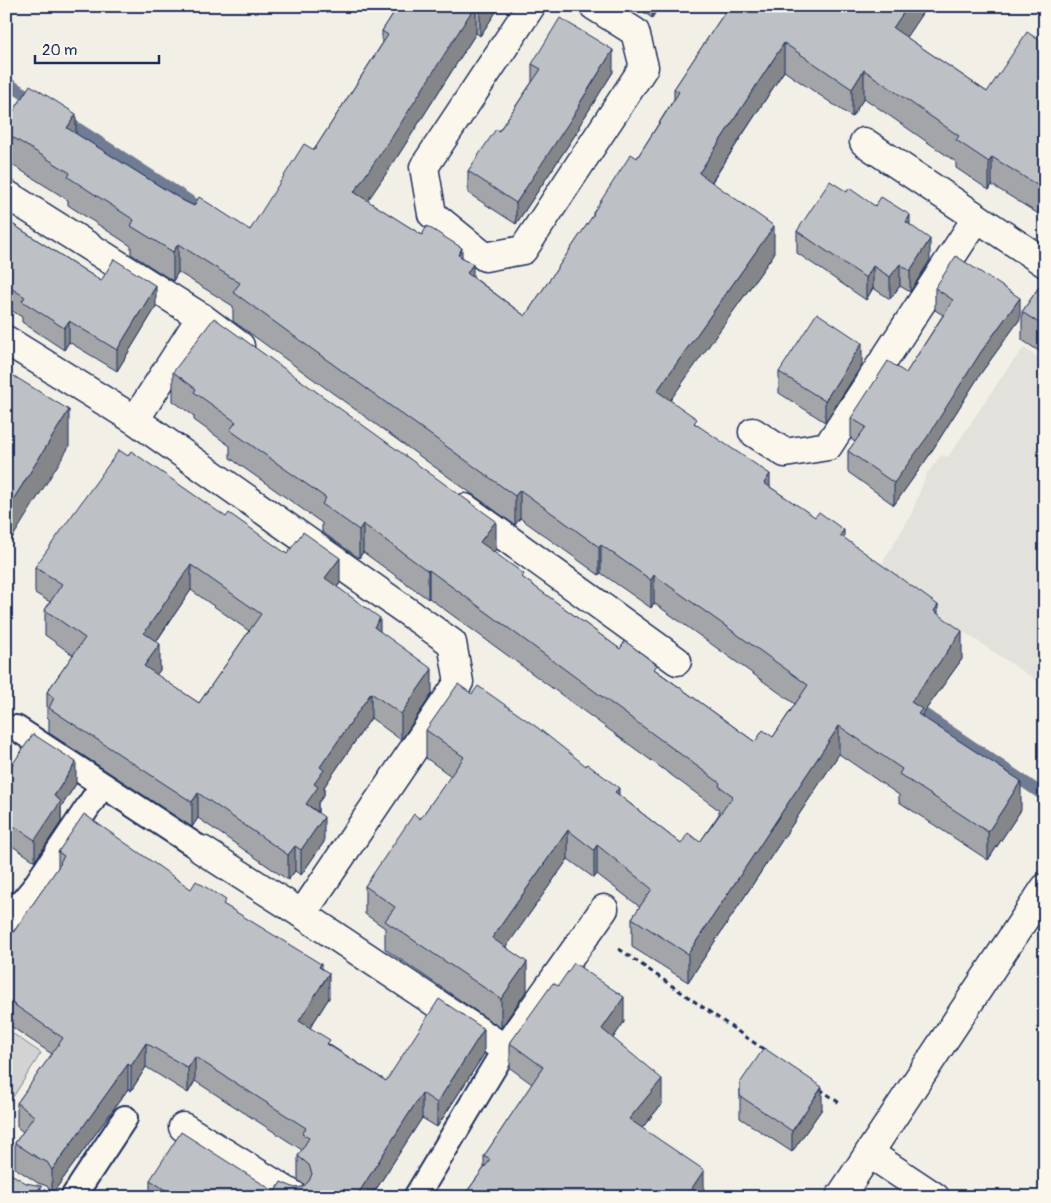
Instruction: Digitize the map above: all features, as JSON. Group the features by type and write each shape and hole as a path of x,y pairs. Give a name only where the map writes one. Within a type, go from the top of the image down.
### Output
{"street":[{"path":"531,6 424,167 432,214 485,257 523,250 644,67 635,32 594,6"},
{"path":"864,142 976,219 1045,263"},
{"path":"6,194 201,317 257,358"},
{"path":"752,432 785,453 828,446 976,219"},
{"path":"135,420 201,317"},
{"path":"6,340 135,420 452,643 459,682 302,914"},
{"path":"443,492 677,661"},
{"path":"202,850 505,1049 597,919"},
{"path":"840,1197 1045,888"},
{"path":"183,1127 296,1197"},
{"path":"869,1154 935,1197"}],"lane":[{"path":"6,728 16,728 202,850"},
{"path":"6,921 33,889 102,786"},
{"path":"416,1197 505,1049"},
{"path":"73,1197 125,1118"}],"path":[{"path":"597,919 768,1053"},
{"path":"817,1087 841,1104"}],"shaded area":[{"path":"1024,348 1045,362 1045,686 881,577 881,565 911,515 926,475 941,455 948,457 1009,366"},
{"path":"6,1029 41,1053 6,1108"}],"building":[{"path":"398,6 475,6 394,134 354,192 422,235 427,226 462,248 458,255 473,264 467,273 525,316 594,214 631,154 637,158 679,92 674,89 729,6 908,6 893,28 987,92 1027,32 1045,44 1045,190 992,157 989,162 956,140 959,136 864,70 852,89 784,43 699,173 774,226 657,391 697,419 694,423 770,474 764,483 815,517 819,512 844,530 840,535 938,605 934,611 962,631 911,702 922,709 918,714 1021,781 988,832 899,774 902,769 839,726 688,954 632,918 652,889 597,845 594,850 568,830 492,938 527,962 501,999 385,921 395,907 365,886 414,814 420,819 464,757 426,730 458,684 472,694 478,686 538,728 586,766 587,764 619,788 615,792 681,844 688,833 700,842 733,796 719,786 720,783 429,570 363,524 359,530 322,504 326,498 230,430 236,422 194,392 196,389 173,372 214,318 496,521 480,542 524,574 522,577 620,649 625,641 657,665 654,669 755,742 763,730 773,737 808,685 654,575 651,580 601,545 599,547 520,490 515,496 233,292 240,283 178,244 173,252 131,226 134,220 68,177 70,173 6,133 6,123 30,85 76,114 67,128 182,200 194,206 199,197 250,230 304,144 314,150 388,35 382,31"},
{"path":"560,18 613,50 579,107 516,203 468,171 496,129 499,131 541,69 532,64"},
{"path":"830,181 847,192 849,188 875,206 881,197 910,215 906,222 930,239 910,271 900,264 890,277 873,266 866,278 797,231"},
{"path":"6,220 101,281 114,259 156,286 117,350 69,321 64,328 22,301 25,297 6,285"},
{"path":"956,256 1020,298 981,352 928,436 894,483 848,451 866,427 851,418 888,361 906,373 953,300 935,288"},
{"path":"1045,278 1045,327 1022,312"},
{"path":"817,313 862,343 825,401 779,372"},
{"path":"6,367 11,370 9,373 69,410 6,511"},
{"path":"119,450 128,456 131,451 226,517 229,513 287,554 303,532 340,558 325,578 380,618 374,627 432,669 401,714 371,693 320,767 324,770 314,784 318,787 306,804 324,817 301,850 295,846 288,855 198,793 192,802 49,708 54,698 47,692 85,638 45,610 62,584 35,567","holes":["191,565 261,614 199,703 144,666 160,644 144,633"]},
{"path":"33,734 76,762 54,796 61,801 35,840 6,821 6,774"},
{"path":"84,814 191,889 196,881 226,900 223,904 321,964 319,967 329,973 299,1021 330,1040 327,1044 386,1081 439,999 484,1029 437,1103 422,1093 356,1197 176,1197 150,1180 181,1132 275,1192 281,1182 295,1188 303,1187 309,1181 312,1174 309,1165 298,1156 309,1138 302,1134 306,1128 195,1057 188,1068 146,1043 131,1066 128,1064 52,1170 47,1162 15,1143 34,1116 17,1103 63,1038 6,999 6,943 61,863 64,856 58,852"},
{"path":"574,963 624,997 602,1029 662,1079 629,1119 704,1170 686,1197 552,1197 543,1190 538,1197 463,1197 490,1160 484,1156 543,1067 510,1043 553,983 558,986"},
{"path":"764,1048 822,1087 792,1131 740,1096 740,1083"},
{"path":"6,1171 26,1183 41,1186 37,1191 46,1197 6,1197"}],"waterway":[{"path":"6,82 38,103"},
{"path":"63,119 208,213"},
{"path":"909,704 1042,794"}]}
